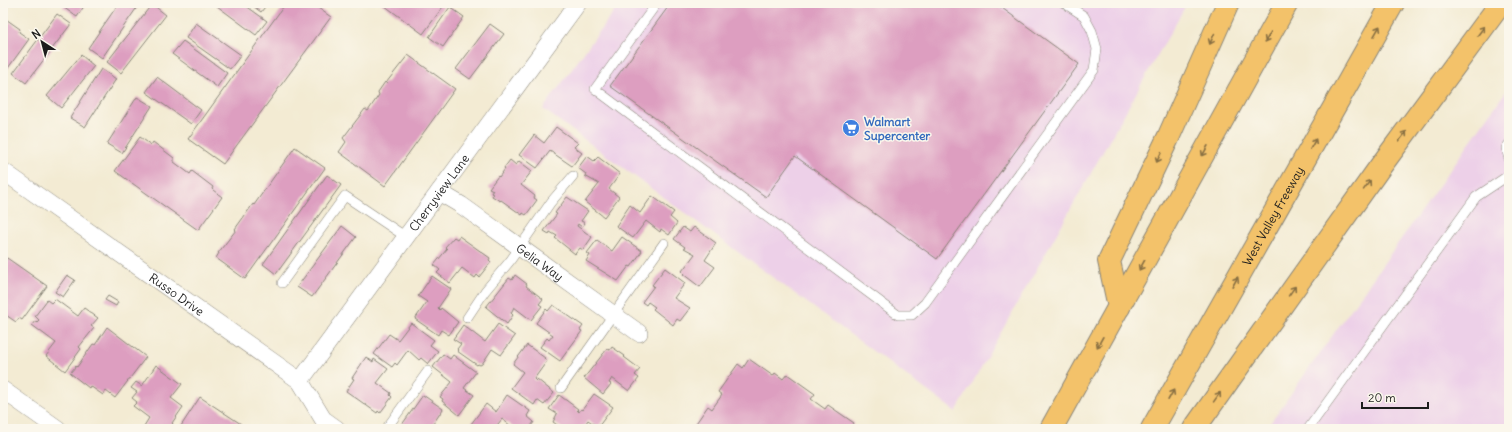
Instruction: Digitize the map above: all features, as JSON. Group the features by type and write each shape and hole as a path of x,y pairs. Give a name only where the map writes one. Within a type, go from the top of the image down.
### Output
{"highway":[{"path":"1119,307 1109,261 1168,138 1228,3"},
{"path":"1051,429 1287,3"},
{"name":"West Valley Freeway","path":"1152,429 1393,3"},
{"path":"1194,429 1380,167 1501,3"}],"street":[{"name":"Cherryview Lane","path":"300,381 578,3"},
{"name":"Russo Drive","path":"3,171 300,381 323,419 337,429"},
{"name":"Gelia Way","path":"439,192 640,333"},
{"path":"3,390 58,429"}],"lane":[{"path":"657,3 595,89 898,315 912,315 925,303 1094,70 1098,49 1092,32 1084,16 1064,3"},
{"path":"1509,144 1506,148 1509,159"},
{"path":"1308,429 1476,197 1509,175"},
{"path":"467,318 485,291 510,261 550,202 573,176"},
{"path":"282,283 346,196 387,226 406,237"},
{"path":"561,388 664,243"},
{"path":"386,429 428,371"}],"shaded area":[{"path":"620,3 1187,3 956,412 543,109"},
{"path":"1509,87 1509,429 1266,429"}],"building":[{"path":"66,3 86,3 77,17 63,7"},
{"path":"119,3 140,3 102,58 88,48"},
{"path":"213,3 242,3 267,21 256,35"},
{"path":"249,3 268,3 261,12"},
{"path":"286,3 311,3 331,17 223,164 188,139"},
{"path":"381,3 443,3 445,4 423,34"},
{"name":"Walmart Supercenter","path":"671,3 995,3 1079,64 937,259 795,156 766,197 610,86"},
{"path":"152,4 166,15 121,73 107,62"},
{"path":"450,7 464,17 443,47 429,37"},
{"path":"57,14 71,24 26,83 13,73"},
{"path":"3,17 20,29 19,32 29,39 3,75"},
{"path":"196,23 241,55 230,69 186,38"},
{"path":"490,24 504,34 470,79 456,69"},
{"path":"183,41 227,73 217,87 172,54"},
{"path":"81,55 94,66 61,108 47,96"},
{"path":"408,55 455,89 385,186 339,152 346,142 343,138 365,109 368,111 379,95 378,92 385,82 386,83"},
{"path":"101,69 116,79 85,127 70,118"},
{"path":"157,77 201,110 191,124 146,92"},
{"path":"137,97 152,106 122,153 107,144"},
{"path":"556,127 578,143 574,147 582,153 572,166 550,151 537,168 519,155 534,135 544,143"},
{"path":"140,137 151,145 153,142 174,158 174,162 190,174 192,171 213,187 212,189 222,197 198,230 115,171"},
{"path":"295,147 325,168 245,279 216,258 218,253 236,230 235,229"},
{"path":"587,156 594,161 598,157 620,174 609,189 619,197 604,217 585,202 599,184 585,176 586,174 578,168"},
{"path":"510,160 516,165 519,161 532,171 521,185 535,196 534,198 537,200 526,215 523,213 522,215 501,200 500,201 492,196 493,194 491,193 493,190 489,188 505,169 504,168"},
{"path":"327,175 341,185 276,274 263,264"},
{"path":"652,196 674,212 670,217 677,223 669,235 661,229 660,232 646,221 633,238 616,226 630,205 640,213"},
{"path":"567,197 588,211 581,221 585,223 582,227 578,224 577,226 592,237 583,250 580,248 575,254 555,238 557,236 550,232 549,234 544,231 557,214 555,213"},
{"path":"342,226 356,237 312,297 297,287"},
{"path":"683,227 690,232 694,227 716,243 705,260 715,267 700,287 683,274 684,273 682,271 695,254 684,248 685,247 674,239"},
{"path":"459,236 490,258 489,260 491,262 479,277 477,275 475,278 462,268 450,283 437,273 440,270 434,265 447,249 445,247 454,237 457,239"},
{"path":"622,237 642,251 631,267 629,266 618,281 586,261 590,255 587,253 597,240 612,251"},
{"path":"7,258 47,286 22,320 19,318 16,322 3,313 3,264"},
{"path":"665,268 685,283 674,298 690,308 680,321 677,319 673,325 653,309 655,307 648,302 646,305 642,302 654,286 652,285"},
{"path":"67,275 75,280 63,297 55,292"},
{"path":"515,275 543,299 539,304 542,306 531,320 514,307 511,313 513,315 507,324 486,307 509,278 512,280"},
{"path":"432,276 451,289 438,308 440,310 441,308 458,322 449,335 441,330 438,335 415,319 427,302 418,296"},
{"path":"108,296 118,302 116,306 105,300"},
{"path":"55,299 78,316 84,308 98,318 91,326 94,328 79,347 81,349 65,371 46,356 56,343 32,325 35,321 36,323 39,320 35,316 47,300 51,303"},
{"path":"553,305 583,326 580,330 582,331 560,361 540,347 547,338 549,340 553,335 536,323 546,309 548,311"},
{"path":"411,323 434,340 430,345 438,351 428,364 421,358 419,360 408,350 397,365 395,363 392,367 374,354 389,334 398,340"},
{"path":"498,324 515,336 501,355 492,349 482,364 477,365 457,351 461,344 453,339 463,325 485,342"},
{"path":"107,327 146,357 115,398 106,391 103,395 90,386 89,388 70,373 76,366 77,367 93,344 95,345"},
{"path":"527,345 547,361 534,379 536,381 537,379 554,393 544,405 537,400 534,405 511,388 523,372 513,364"},
{"path":"612,347 640,369 635,375 639,378 629,391 612,378 609,383 611,384 603,394 584,378 607,349 610,350"},
{"path":"443,354 450,359 453,355 476,372 464,388 474,395 459,415 442,401 443,399 440,397 452,382 433,367"},
{"path":"366,357 373,362 374,359 388,369 377,383 391,393 390,395 392,397 380,413 378,411 377,413 346,391 354,379 352,378"},
{"path":"749,359 773,376 775,373 783,379 787,374 815,394 811,399 825,409 828,405 854,423 851,428 852,429 692,429 708,406 712,409 722,395 718,392 738,364 743,368"},
{"path":"156,365 182,384 171,398 183,407 172,423 173,424 170,429 148,429 144,426 149,418 133,406 137,402 132,398 137,392 131,388 136,382 142,386"},
{"path":"594,394 613,407 598,427 588,420 582,429 563,429 553,422 557,414 549,409 559,395 578,409 577,410 579,412"},
{"path":"423,395 443,409 433,424 441,429 405,429 401,426"},
{"path":"507,395 530,411 527,416 534,422 529,429 515,429 502,419 494,429 478,429 471,424 486,404 496,412"},
{"path":"200,397 241,424 237,429 179,429"}],"place":[{"name":"Walmart Supercenter","path":"851,128"}]}
